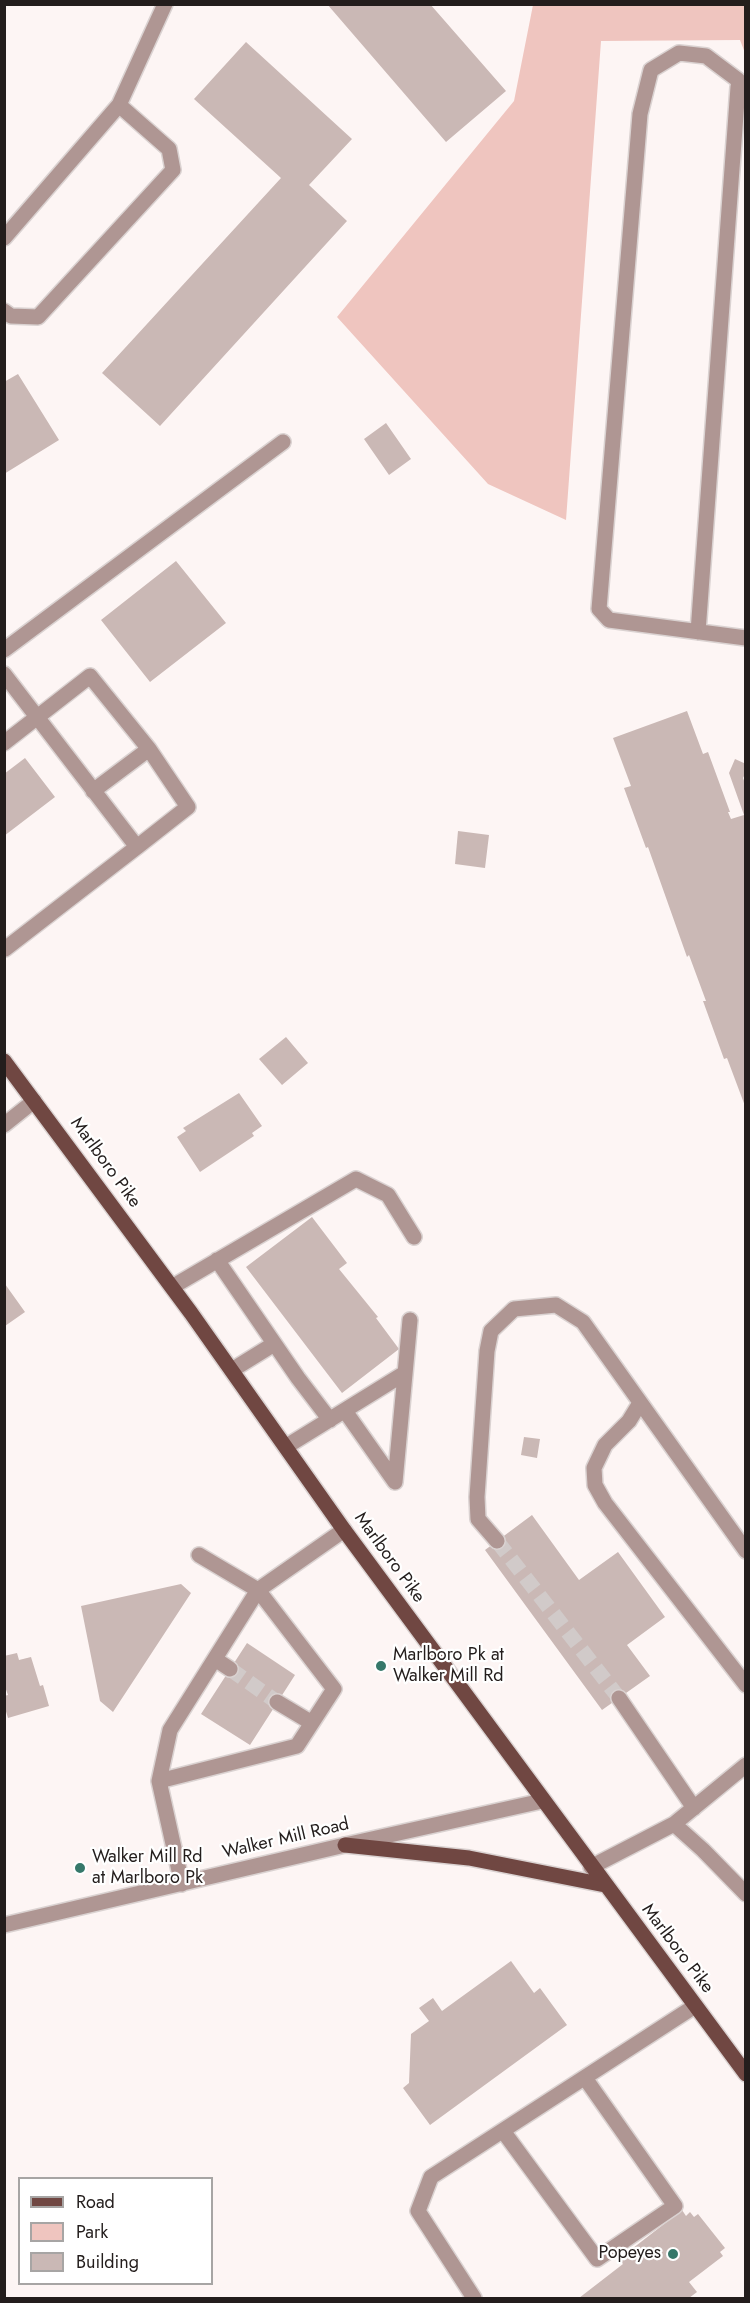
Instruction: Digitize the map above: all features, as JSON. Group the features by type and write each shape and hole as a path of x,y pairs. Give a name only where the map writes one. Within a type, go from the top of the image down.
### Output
{"main road":[{"name":"Marlboro Pike","path":"4,1061 232,1370 344,1530 542,1801 695,2006 741,2058 746,2074"},
{"path":"345,1845 469,1858 605,1886"}],"street":[{"path":"4,238 119,105 165,4"},
{"path":"746,100 738,80 706,56 679,53 651,70 640,114 599,609 609,620 746,638"},
{"path":"698,632 738,80"},
{"path":"4,311 11,316 38,317 173,170 169,149 119,105"},
{"path":"4,650 283,442"},
{"path":"4,674 137,847"},
{"path":"4,743 90,676 149,748 188,807 5,949"},
{"path":"93,791 149,748"},
{"path":"4,1125 34,1101"},
{"path":"171,1287 356,1179 388,1195 414,1237"},
{"path":"217,1260 274,1344 330,1420"},
{"path":"497,1541 478,1519 477,1485 491,1331 514,1309 556,1305 583,1322 746,1551"},
{"path":"345,1411 395,1482 410,1320"},
{"path":"232,1370 274,1344"},
{"path":"287,1446 405,1373"},
{"path":"640,1403 629,1421 605,1445 594,1468 595,1485 605,1503 746,1685"},
{"path":"182,1884 159,1781 170,1730 258,1590 344,1530"},
{"path":"159,1781 297,1746 334,1689 258,1590 199,1555"},
{"path":"214,1659 230,1669"},
{"path":"618,1698 694,1808"},
{"path":"277,1702 312,1723"},
{"path":"591,1867 674,1824 746,1765"},
{"name":"Walker Mill Road","path":"4,1925 542,1801"},
{"path":"674,1824 704,1850 746,1894"},
{"path":"474,2298 418,2211 431,2177 695,2006"},
{"path":"503,2131 597,2259 675,2206 585,2078"}],"green space":[{"path":"533,5 745,5 745,53 740,40 601,41 566,520 488,484 337,317 514,101"}],"building":[{"path":"327,4 430,4 506,91 446,142"},
{"path":"246,42 352,139 309,185 347,221 160,426 102,373 281,178 194,99"},
{"path":"18,374 59,440 4,474 4,382"},
{"path":"386,423 411,459 389,475 364,439"},
{"path":"176,561 226,623 150,682 101,620"},
{"path":"687,711 703,754 708,752 731,819 744,815 729,773 735,759 746,764 743,778 746,786 745,1106 727,1058 724,1059 703,1001 706,1001 689,955 687,957 648,847 646,848 624,788 631,786 613,738"},
{"path":"25,758 55,797 4,836 4,774"},
{"path":"458,831 489,835 485,868 455,864"},
{"path":"286,1037 308,1063 282,1085 259,1059"},
{"path":"239,1093 262,1126 252,1133 254,1136 200,1172 177,1137 186,1131 183,1128"},
{"path":"312,1217 347,1263 339,1269 378,1317 376,1318 399,1349 342,1393 246,1267"},
{"path":"5,1284 25,1312 5,1326"},
{"path":"524,1437 540,1439 537,1458 521,1455"},
{"path":"532,1515 579,1580 618,1552 665,1617 627,1645 650,1676 602,1710 485,1550"},
{"path":"181,1584 191,1593 113,1712 100,1701 81,1606"},
{"path":"247,1643 295,1675 250,1745 201,1714"},
{"path":"17,1653 19,1660 31,1657 49,1706 8,1718 4,1705 4,1696 8,1695 4,1684 4,1656"},
{"path":"511,1961 534,1993 540,1988 567,2025 430,2125 403,2088 409,2083 411,2034 429,2021 419,2008 433,1998 442,2011"},
{"name":"Popeyes","path":"682,2210 686,2216 690,2212 694,2217 698,2214 725,2248 720,2252 723,2256 689,2282 697,2292 689,2298 579,2298 623,2264 619,2259"}],"tunnel":[{"path":"497,1541 619,1698"},
{"path":"230,1669 277,1702"}],"place":[{"name":"Marlboro Pk at Walker Mill Rd","path":"381,1666"},
{"name":"Walker Mill Rd at Marlboro Pk","path":"80,1868"},
{"name":"Popeyes","path":"673,2254"}]}
